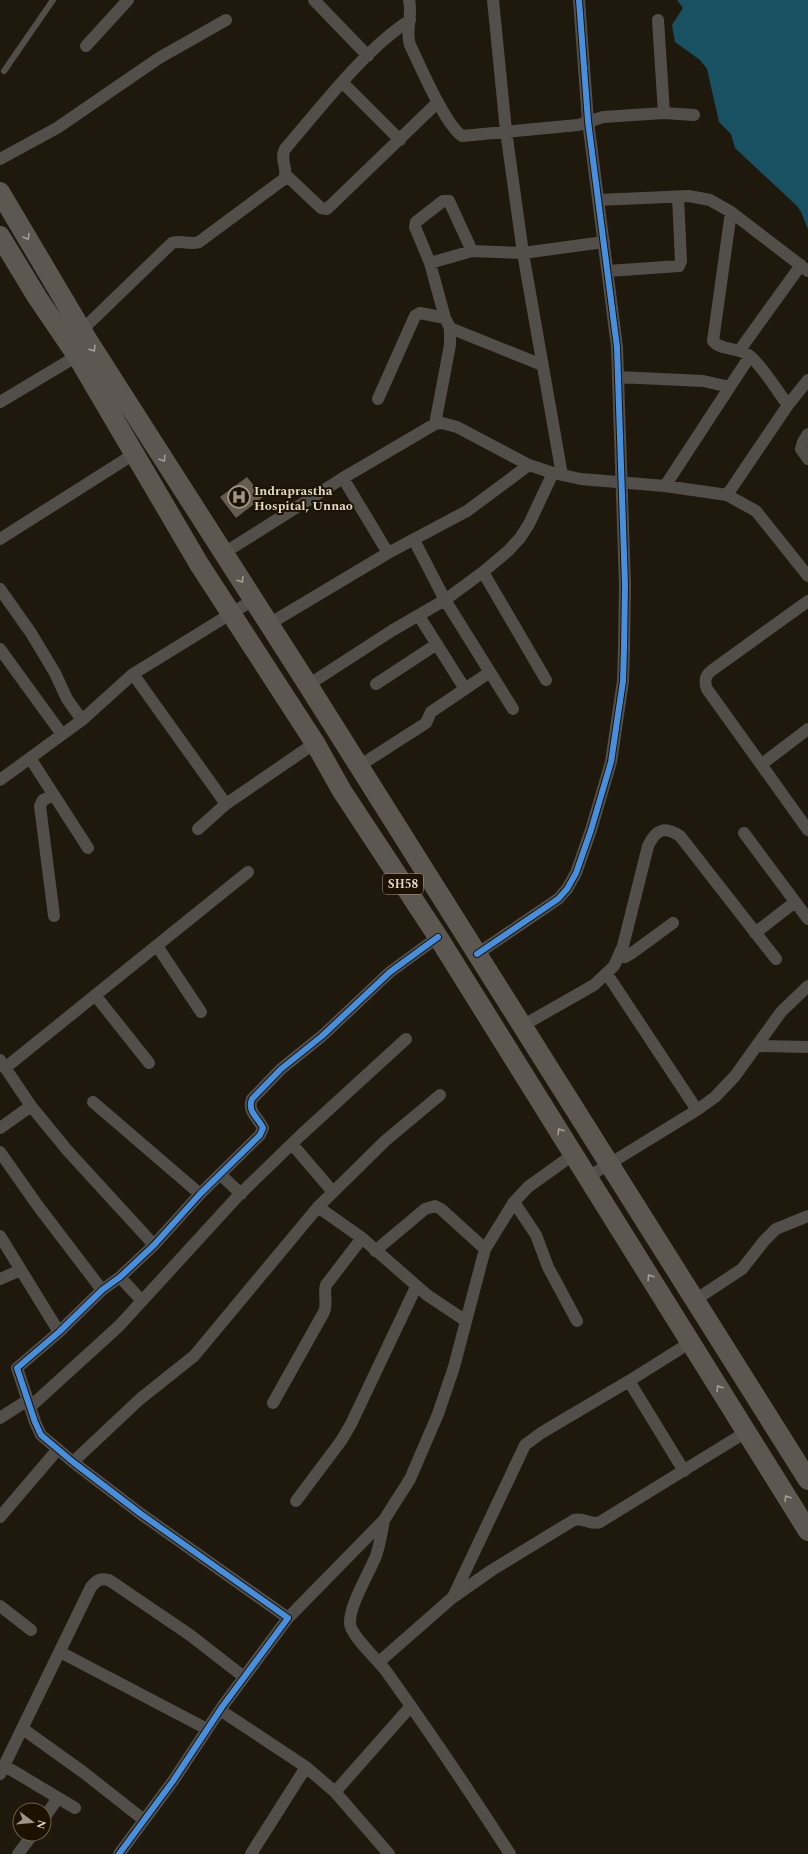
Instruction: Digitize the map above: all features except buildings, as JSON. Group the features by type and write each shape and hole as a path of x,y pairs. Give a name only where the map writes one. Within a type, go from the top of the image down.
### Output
{"main road":[{"name":"SH58","path":"0,192 6,218 82,330 308,684 808,1480"},
{"name":"SH58","path":"0,236 37,297 76,356 200,564 315,743 342,791 438,937 808,1531"}],"street":[{"path":"86,46 128,0"},
{"path":"314,0 368,56"},
{"path":"409,0 411,12 408,40 438,102 456,131 462,136 578,125 603,117 664,114 694,115"},
{"path":"308,684 393,630 445,600 484,572 520,538 558,474 542,365 523,253 506,131 493,0"},
{"path":"477,954 539,913 563,894 576,873 591,830 611,762 623,681 625,585 617,347 588,121 580,0"},
{"path":"0,159 57,128 159,58 226,20"},
{"path":"410,20 368,56 342,82 285,149 282,158 286,175 321,208 327,209 438,102"},
{"path":"658,20 664,114"},
{"path":"342,82 400,140"},
{"path":"82,330 172,243 199,242 282,180 286,175"},
{"path":"608,271 679,266 678,197"},
{"path":"598,200 701,197 710,200 731,212 805,268 745,353 730,387 665,486"},
{"path":"435,424 450,345 448,323 430,263 415,224 445,201 450,202 472,251"},
{"path":"731,212 712,337 713,342 745,353 788,405"},
{"path":"430,263 472,251 523,253 604,242"},
{"path":"378,399 415,316 420,313 448,323 542,365"},
{"path":"0,402 76,356"},
{"path":"618,377 703,382 730,387"},
{"path":"727,495 788,405 808,380"},
{"path":"224,553 343,478 435,424 442,423 457,427 529,465 558,474 622,483 665,486 727,495 756,510 808,576"},
{"path":"808,434 801,449 808,459"},
{"path":"0,539 134,454"},
{"path":"269,624 388,553 467,511 529,465"},
{"path":"343,478 388,553"},
{"path":"414,540 445,600 513,709"},
{"path":"484,572 546,680"},
{"path":"0,589 30,632 55,673 66,699 82,720"},
{"path":"2,773 30,758 61,733 82,720 133,674 253,600"},
{"path":"808,601 711,671 706,679 707,689 808,830"},
{"path":"419,616 465,690"},
{"path":"376,684 437,644"},
{"path":"0,649 61,733"},
{"path":"359,766 426,723 431,712 490,672"},
{"path":"133,674 226,804"},
{"path":"762,764 808,729"},
{"path":"198,828 226,804 315,743"},
{"path":"30,758 88,848"},
{"path":"54,796 43,800 40,806 54,916"},
{"path":"522,1026 594,985 607,974 619,957 648,846 656,834 665,830 669,830 680,836 776,959"},
{"path":"744,833 808,919"},
{"path":"154,1244 67,1150 30,1106 3,1064 95,995 248,872"},
{"path":"755,933 795,902"},
{"path":"619,957 625,957 632,953 673,923"},
{"path":"288,1618 199,1557 73,1462 41,1435 17,1368 59,1332 102,1290 120,1277 154,1244 200,1194 262,1132 262,1126 251,1110 250,1105 252,1099 281,1069 322,1036 390,972 438,937"},
{"path":"157,946 201,1012"},
{"path":"607,974 697,1110"},
{"path":"588,1177 697,1110 724,1088 736,1076 781,1012 808,986"},
{"path":"95,995 149,1063"},
{"path":"0,1418 29,1403 119,1326 241,1194 292,1144 406,1039"},
{"path":"757,1046 808,1047"},
{"path":"73,1462 140,1399 194,1356 318,1207 385,1141 440,1095"},
{"path":"93,1102 200,1194"},
{"path":"0,1128 30,1106"},
{"path":"292,1144 333,1192"},
{"path":"0,1152 38,1206 102,1290"},
{"path":"119,1854 173,1781 220,1710 288,1618 384,1520 410,1479 454,1367 485,1249 514,1202 528,1187 574,1154"},
{"path":"220,1174 241,1194"},
{"path":"514,1202 538,1240 548,1267 577,1321"},
{"path":"375,1250 426,1209 435,1206 441,1209 485,1249"},
{"path":"318,1207 362,1238 416,1287 466,1321"},
{"path":"695,1300 742,1269 767,1237 776,1229 808,1216"},
{"path":"0,1236 59,1332"},
{"path":"273,1403 324,1312 326,1304 326,1285 362,1238"},
{"path":"0,1278 21,1270"},
{"path":"120,1277 142,1301"},
{"path":"296,1501 341,1441 351,1424 416,1287"},
{"path":"452,1598 525,1445 541,1433 691,1342"},
{"path":"629,1381 684,1471"},
{"path":"379,1662 452,1598 492,1570 574,1520 580,1518 593,1523 600,1522 746,1432"},
{"path":"0,1517 58,1449"},
{"path":"384,1520 376,1556 350,1620 350,1626 353,1632 379,1662 460,1775 510,1854"},
{"path":"75,1808 2,1770 91,1587 97,1580 103,1578 110,1580 162,1615 244,1677"},
{"path":"0,1606 32,1630"},
{"path":"60,1652 207,1729"},
{"path":"335,1792 411,1706"},
{"path":"220,1710 306,1767 335,1792 389,1854"},
{"path":"23,1729 83,1772 144,1820"},
{"path":"251,1854 306,1767"},
{"path":"52,1807 58,1798"},
{"path":"18,1854 27,1842"}],"lane":[{"path":"4,71 52,0"}],"water":[{"path":"677,0 808,0 808,229 797,206 735,148 731,134 719,122 707,69 700,60 675,42 672,25 683,8"}],"cycle path":[{"path":"477,954 558,899 567,889 576,873 591,830 611,762 623,681 625,585 617,347 588,121 579,0"},
{"path":"119,1854 173,1781 222,1707 288,1618 141,1514 73,1462 41,1435 35,1422 17,1368 59,1332 102,1290 120,1277 154,1245 200,1194 260,1135 263,1128 252,1111 252,1099 281,1069 322,1036 390,972 438,937"}],"place":[{"name":"Indraprastha Hospital, Unnao","path":"239,497"}]}
